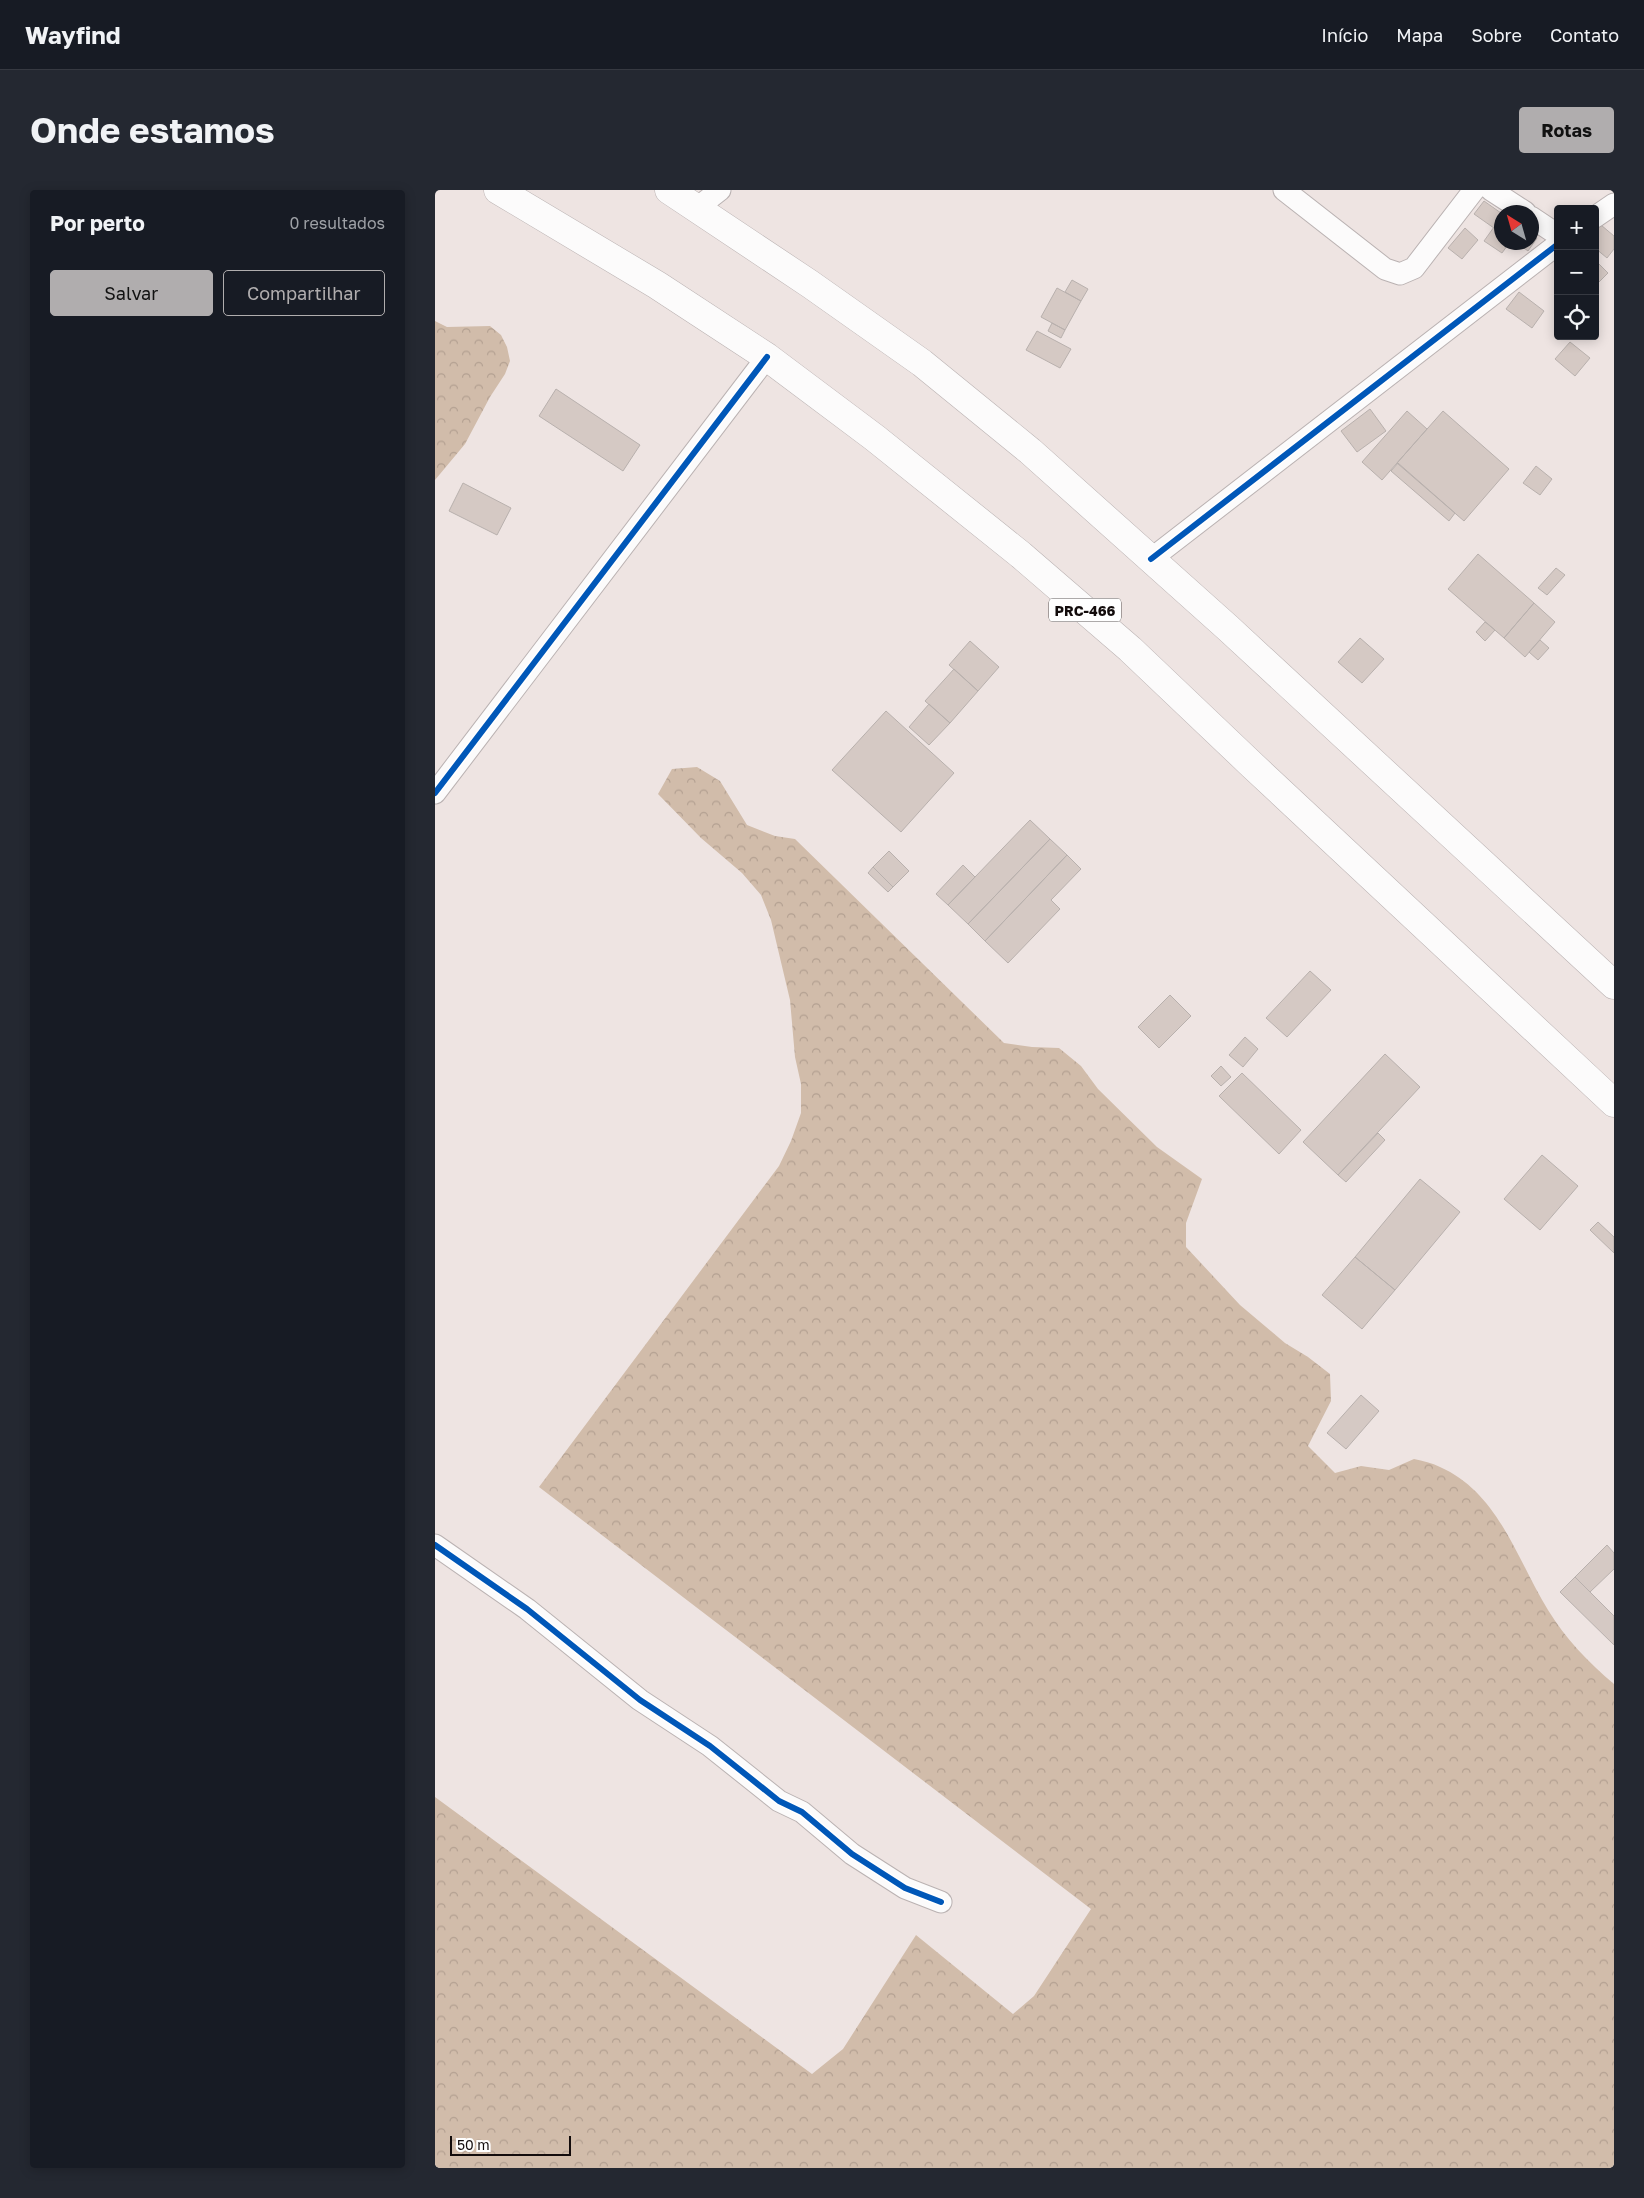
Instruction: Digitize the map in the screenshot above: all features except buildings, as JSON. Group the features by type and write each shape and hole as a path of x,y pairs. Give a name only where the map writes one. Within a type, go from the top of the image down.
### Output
{"highway":[{"name":"PRC-466","path":"498,190 657,285 767,358 875,438 1006,542 1130,649 1251,765 1614,1103"},
{"path":"669,190 810,284 922,363 1030,451 1151,559 1614,985"}],"street":[{"path":"697,208 720,190"},
{"path":"1284,190 1385,269 1400,274 1414,268 1474,190"},
{"path":"1491,190 1514,205"},
{"path":"1539,222 1554,232"},
{"path":"1151,559 1554,247"},
{"path":"435,793 767,358"},
{"path":"435,1545 527,1609 640,1700 710,1746 779,1802 802,1812 852,1854 905,1888 941,1902"}],"green space":[{"path":"435,321 447,327 490,326 501,335 507,347 510,361 505,374 490,397 465,444 435,480"},
{"path":"697,767 720,781 747,825 775,836 795,839 1004,1043 1059,1048 1081,1066 1098,1089 1157,1147 1202,1179 1186,1223 1186,1247 1240,1305 1285,1343 1308,1357 1330,1374 1331,1401 1308,1446 1335,1473 1361,1466 1389,1470 1414,1459 1437,1466 1460,1479 1477,1493 1492,1510 1505,1530 1548,1610 1562,1630 1587,1659 1614,1684 1614,2168 435,2168 435,1797 812,2074 843,2049 916,1935 1013,2014 1034,1996 1091,1909 539,1487 779,1166 801,1113 801,1084 795,1057 790,1000 771,920 761,895 742,873 701,838 658,794 672,769"}],"cycle path":[{"path":"1151,559 1554,247"},
{"path":"435,793 767,357"},
{"path":"435,1545 527,1609 640,1700 710,1746 779,1801 802,1812 852,1854 905,1888 941,1902"}]}
